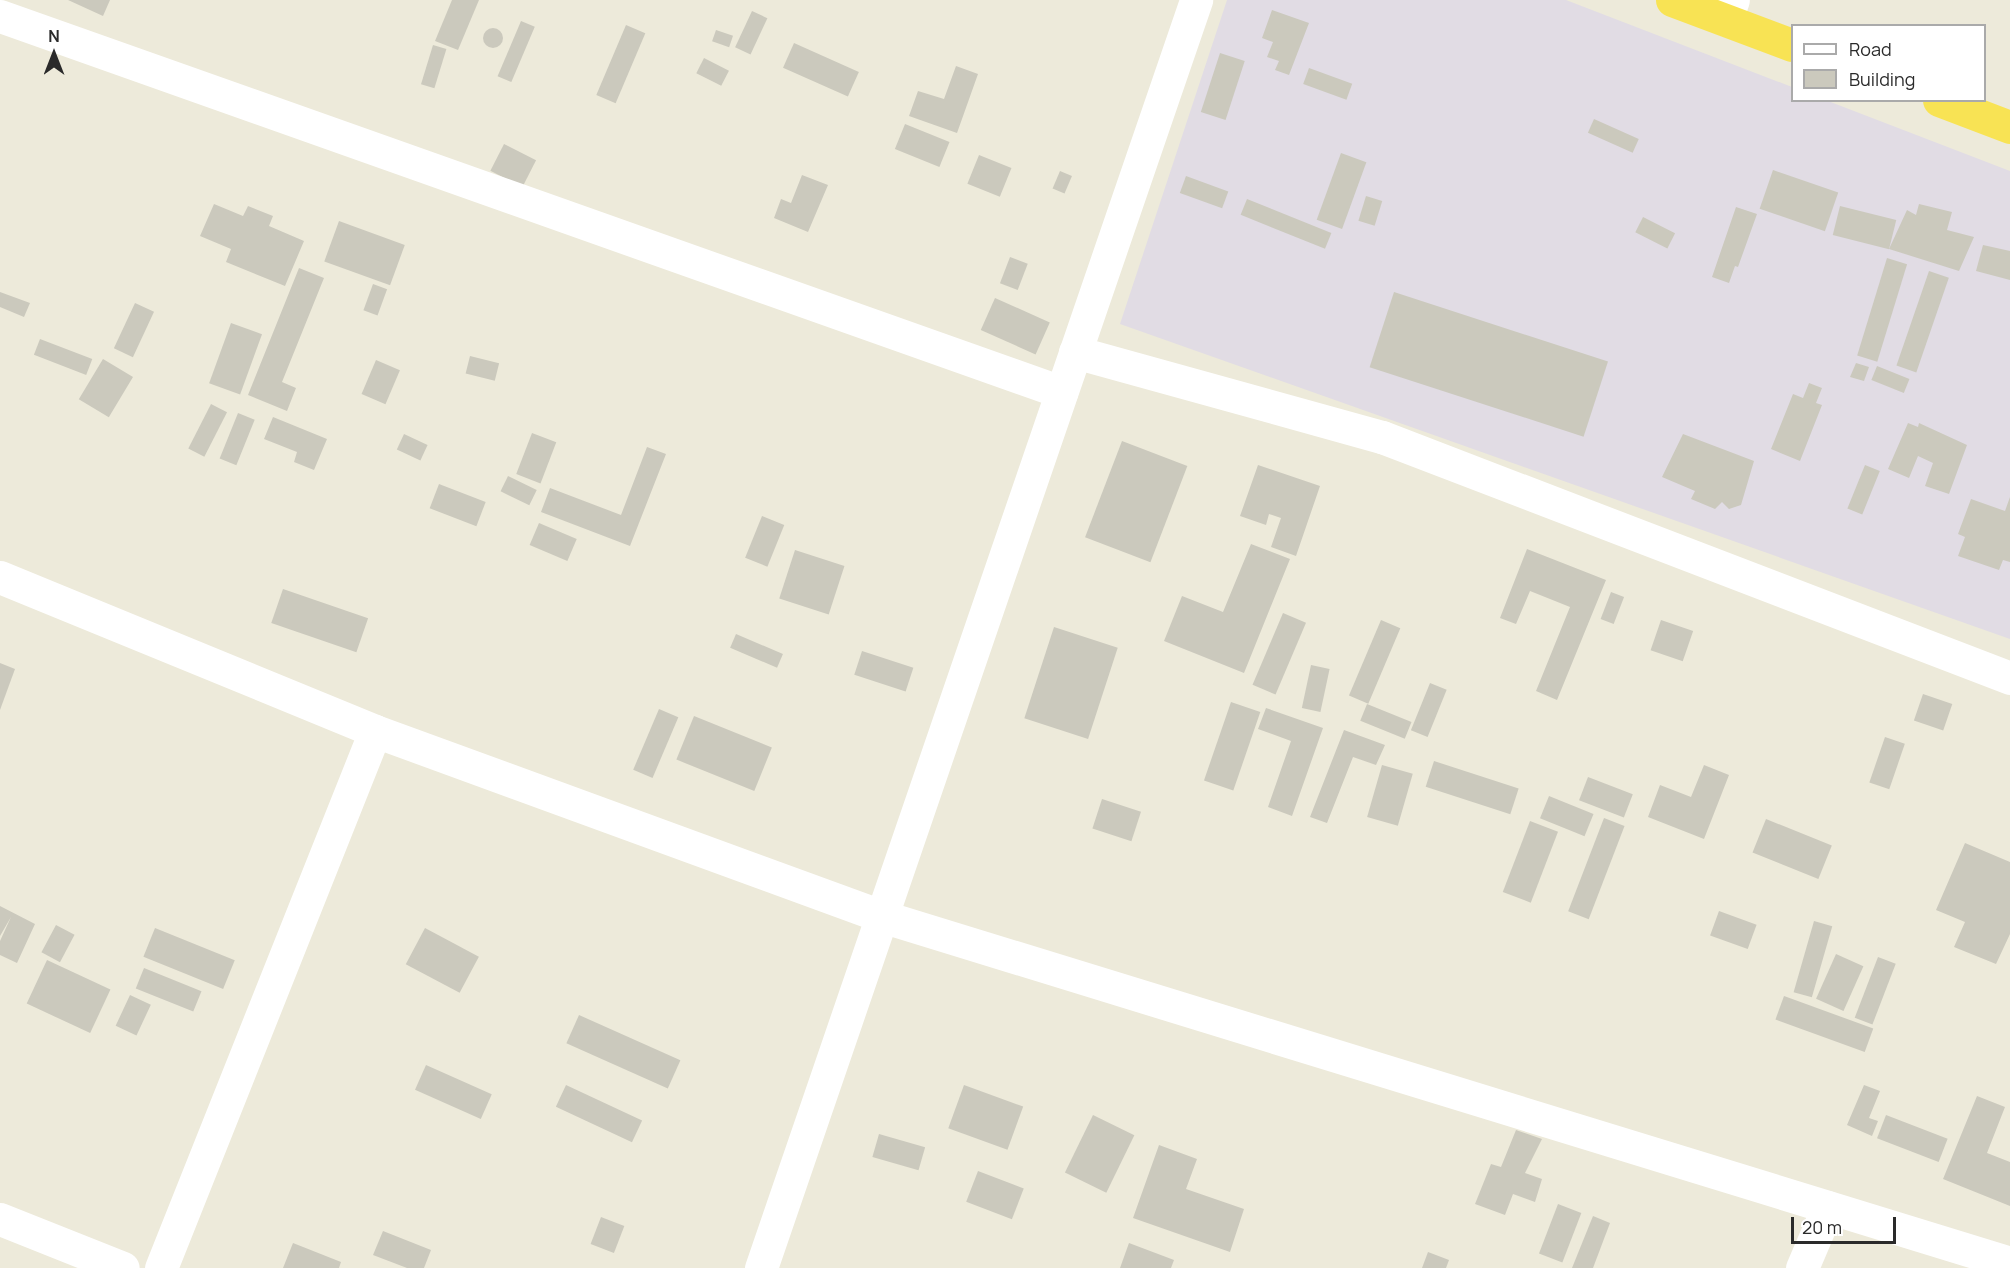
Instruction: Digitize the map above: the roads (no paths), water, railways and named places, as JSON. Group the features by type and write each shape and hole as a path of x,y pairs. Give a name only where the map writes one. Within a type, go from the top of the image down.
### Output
{"highway":[{"path":"1672,0 1729,10 1791,44"},
{"path":"1944,102 2010,127"}],"street":[{"path":"761,1268 1196,0"},
{"path":"0,16 1061,392"},
{"path":"1075,352 1382,437 2010,678"},
{"path":"0,577 375,731 881,916 2010,1263"},
{"path":"161,1268 375,731"},
{"path":"1802,1268 1828,1207"},
{"path":"0,1219 123,1268"}]}
